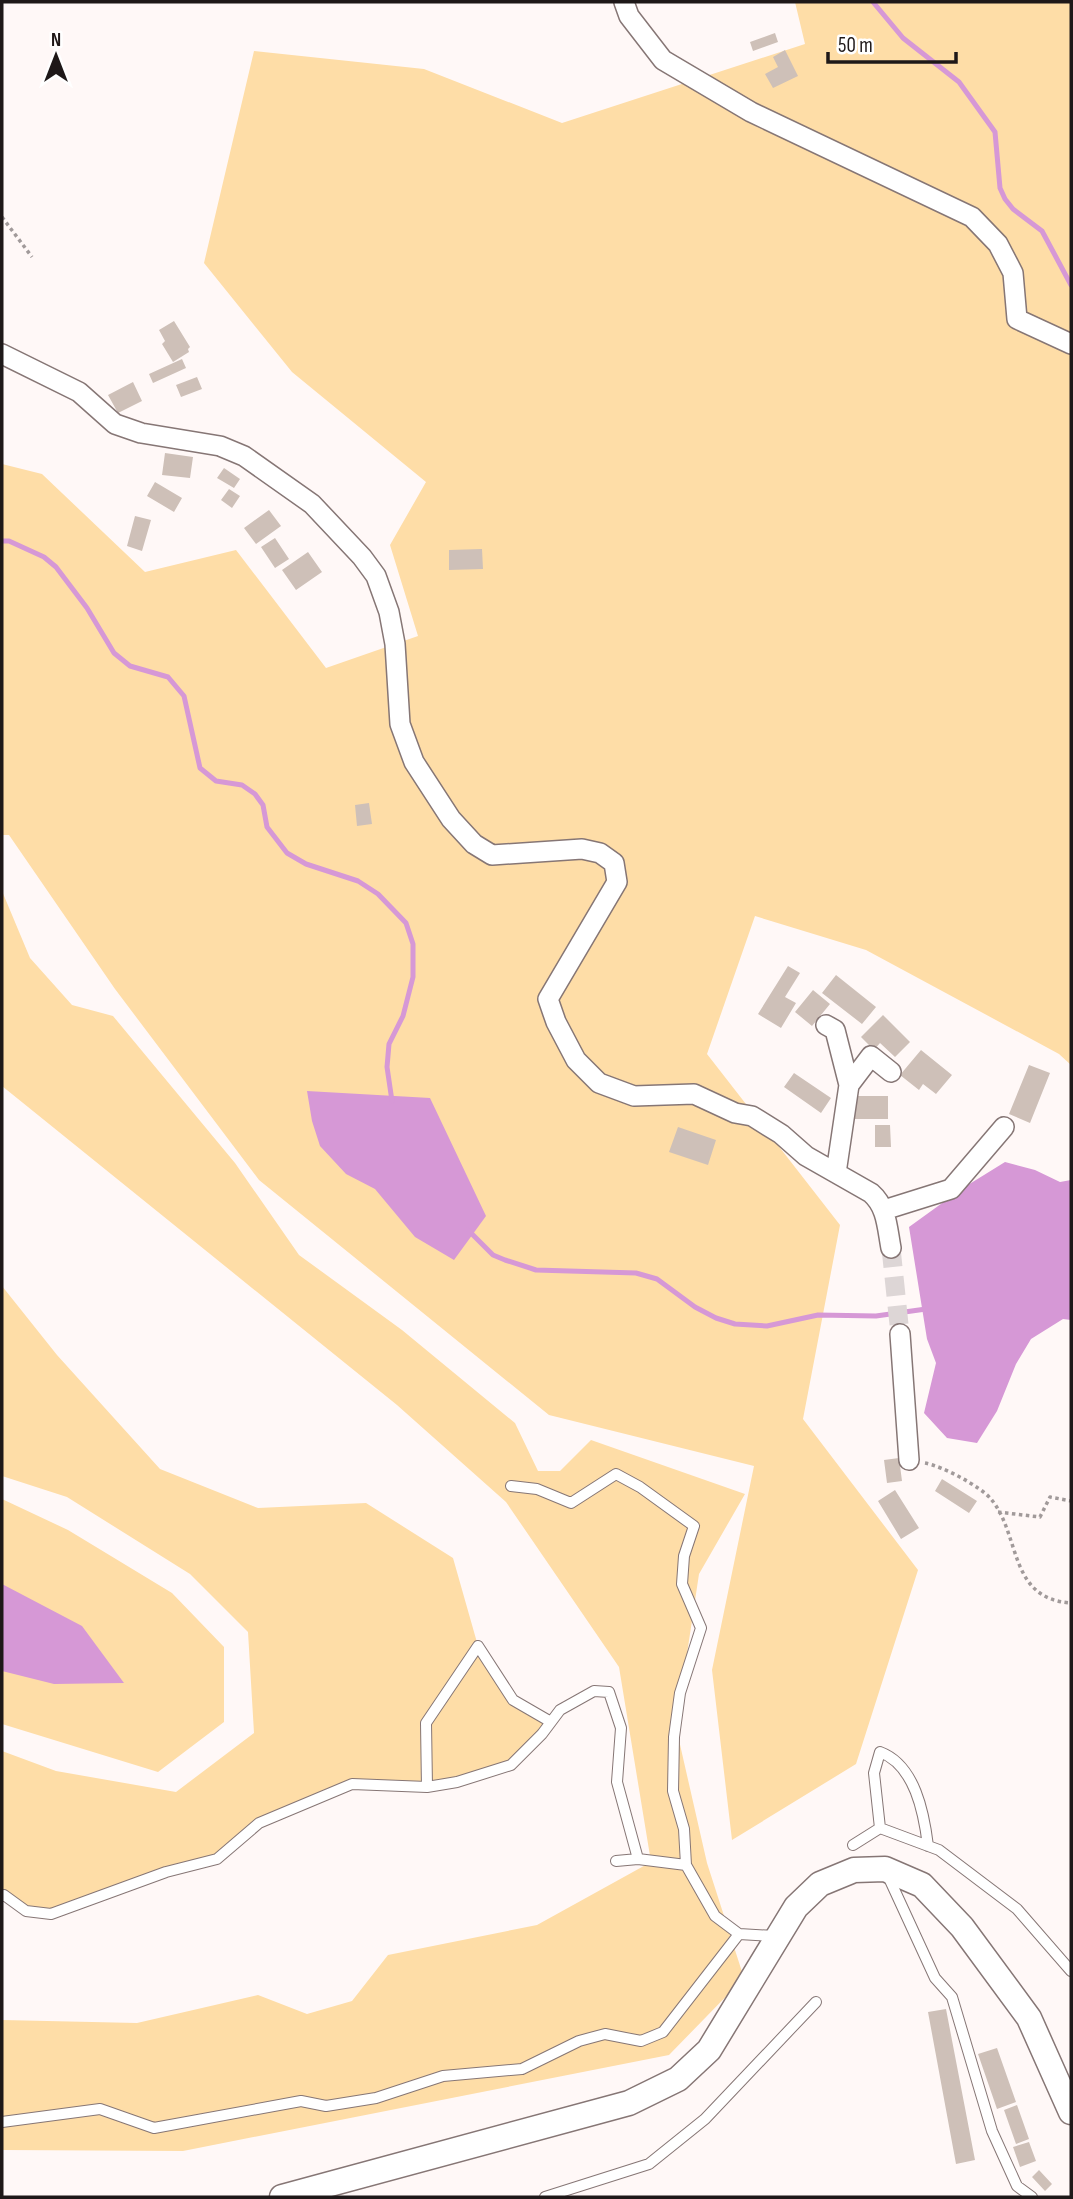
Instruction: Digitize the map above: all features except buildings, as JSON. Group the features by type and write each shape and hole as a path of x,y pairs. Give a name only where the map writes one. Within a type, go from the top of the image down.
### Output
{"street":[{"path":"624,2 629,16 663,60 751,112 972,217 998,244 1013,273 1017,319 1071,344"},
{"path":"2,354 79,392 115,424 141,433 220,446 244,456 312,504 362,557 376,576 389,612 395,644 400,724 414,762 451,819 474,844 492,855 582,849 600,853 614,863 617,882 548,999 556,1022 576,1060 599,1083 634,1096 694,1094 735,1113 752,1116 781,1134 806,1156 880,1200 891,1248"},
{"path":"826,1025 835,1030 849,1085 836,1173"},
{"path":"849,1085 872,1056 891,1072"},
{"path":"884,1210 951,1189 1004,1127"},
{"path":"900,1334 909,1460"},
{"path":"282,2197 629,2103 678,2079 709,2050 796,1907 820,1884 853,1870 885,1869 922,1885 962,1927 1029,2018 1071,2112"}],"lane":[{"path":"511,1486 537,1489 571,1503 616,1474 640,1487 694,1525 684,1556 682,1584 701,1628 680,1693 674,1737 673,1791 684,1829 687,1865 715,1916 739,1934 779,1936"},
{"path":"427,1787 425,1723 478,1646 513,1700 551,1722"},
{"path":"3,1895 26,1911 51,1914 166,1872 217,1859 259,1823 352,1784 427,1787 457,1782 511,1765 560,1710 594,1690 609,1692 621,1728 617,1782 638,1859"},
{"path":"880,1828 874,1773 880,1752 893,1757 904,1770 923,1808 928,1846"},
{"path":"853,1845 880,1828"},
{"path":"880,1828 939,1850 1017,1909 1071,1971"},
{"path":"616,1861 638,1859 687,1865"},
{"path":"885,1869 935,1978 952,1997 992,2131 1017,2186 1032,2197"},
{"path":"2,2122 100,2109 154,2128 301,2101 326,2106 376,2098 443,2076 522,2069 579,2040 605,2034 641,2040 663,2032 739,1934"},
{"path":"545,2197 649,2164 705,2119 816,2002"}],"path":[{"path":"2,217 32,257"},
{"path":"909,1460 934,1465 965,1481 991,1499 1027,1581 1054,1602 1071,1603"},
{"path":"998,1512 1040,1517 1050,1497 1071,1501"}],"shaded area":[{"path":"795,2 1071,2 1071,1065 1059,1054 866,950 755,916 707,1054 840,1225 803,1419 918,1570 856,1764 732,1840 712,1670 754,1466 549,1415 259,1180 115,989 9,835 2,835 2,464 42,474 145,572 236,550 326,668 418,636 390,545 426,482 292,372 204,263 254,51 424,69 562,123 805,44"},
{"path":"2,891 30,958 72,1005 113,1016 235,1163 299,1255 402,1330 515,1423 538,1471 560,1471 591,1440 745,1494 699,1574 676,1727 707,1863 744,1978 669,2055 183,2151 2,2150 2,2020 137,2023 258,1995 307,2014 352,2001 388,1955 537,1925 651,1862 619,1667 506,1502 397,1405 2,1086"},
{"path":"307,1091 430,1098 486,1216 454,1260 415,1237 375,1189 346,1174 320,1146"},
{"path":"1005,1162 1035,1170 1060,1182 1071,1180 1071,1320 1063,1319 1031,1339 1016,1364 997,1411 977,1443 947,1438 924,1413 936,1363 927,1339 909,1227"},
{"path":"2,1286 57,1355 160,1469 258,1508 366,1503 453,1558 478,1646 513,1700 551,1722 511,1765 457,1782 352,1784 259,1823 217,1859 51,1914 26,1911 2,1894 2,1751 56,1771 176,1792 254,1733 248,1632 190,1574 67,1497 2,1476"},
{"path":"2,1499 68,1530 172,1593 224,1647 224,1722 158,1772 2,1724"},
{"path":"2,1584 82,1626 124,1683 54,1684 2,1671"}],"waterway":[{"path":"873,2 903,38 959,82 995,132 1000,188 1005,199 1013,209 1042,231 1071,285"},
{"path":"2,541 9,541 44,557 56,567 87,608 114,653 130,666 168,677 184,696 200,768 216,781 242,785 255,794 263,805 267,827 287,853 306,864 358,881 378,894 406,923 413,944 413,977 403,1016 389,1044 387,1067 392,1101"},
{"path":"468,1230 493,1255 536,1270 636,1273 657,1279 695,1307 735,1324 767,1326 818,1315 876,1316 926,1309"}],"tunnel":[{"path":"891,1248 900,1334"}]}
